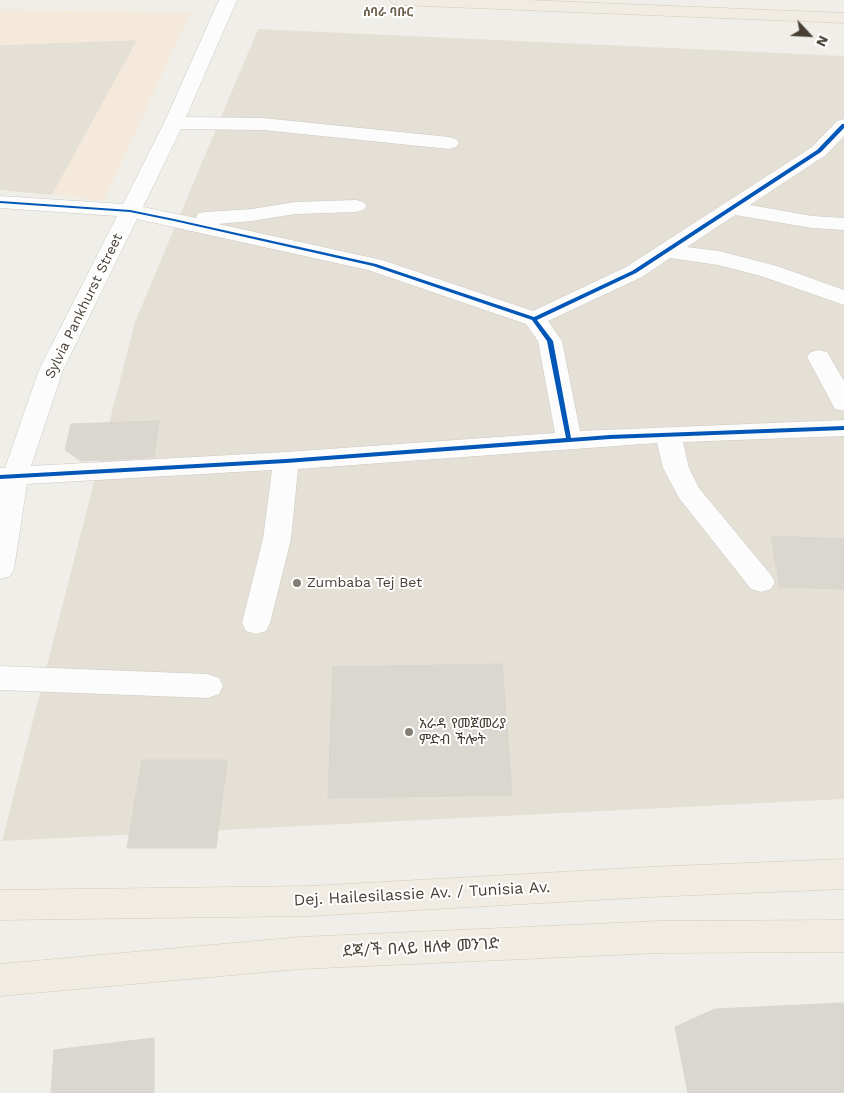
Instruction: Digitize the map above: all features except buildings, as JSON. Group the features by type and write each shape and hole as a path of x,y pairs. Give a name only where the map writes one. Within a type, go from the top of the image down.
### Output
{"main road":[{"path":"399,0 844,18"},
{"path":"710,0 844,6"},
{"name":"Dej. Hailesilassie Av. / Tunisia Av.","path":"0,905 311,901 844,874"},
{"name":"ደጃ/ች በላይ ዘለቀ መንገድ","path":"0,980 300,953 659,937 844,936"}],"street":[{"name":"Sylvia Pankhurst Street","path":"0,569 8,477 52,370 174,123 228,0"},
{"path":"174,123 263,124 449,143"},
{"path":"534,319 634,272 729,208 819,151 844,125"},
{"path":"0,202 130,211 174,220 374,265 534,319 550,341 569,440"},
{"path":"174,220 252,215 295,208 356,206"},
{"path":"729,208 812,222 844,224"},
{"path":"665,250 719,258 769,271 844,298"},
{"path":"818,357 844,403"},
{"path":"8,477 286,461 668,434 844,428"},
{"path":"668,434 676,468 688,492 761,582"},
{"path":"256,623 277,539 286,461"},
{"path":"0,678 208,686"}],"shaded area":[{"path":"0,9 191,12 104,201 52,195 137,40 0,45"},
{"path":"258,29 844,56 844,799 2,841 135,322"},
{"path":"138,40 52,195 0,190 0,45"}],"cycle path":[{"path":"534,319 634,272 819,151 844,125"},
{"path":"0,202 130,211 174,220 374,265 534,319 550,341 569,440"},
{"path":"0,477 286,461 610,437 844,428"}],"place":[{"name":"Zumbaba Tej Bet","path":"297,583"},
{"name":"አራዳ የመጀመሪያ ምድብ ችሎት","path":"409,732"}],"district":[{"name":"ሰባራ ባቡር","path":"388,12"}]}
